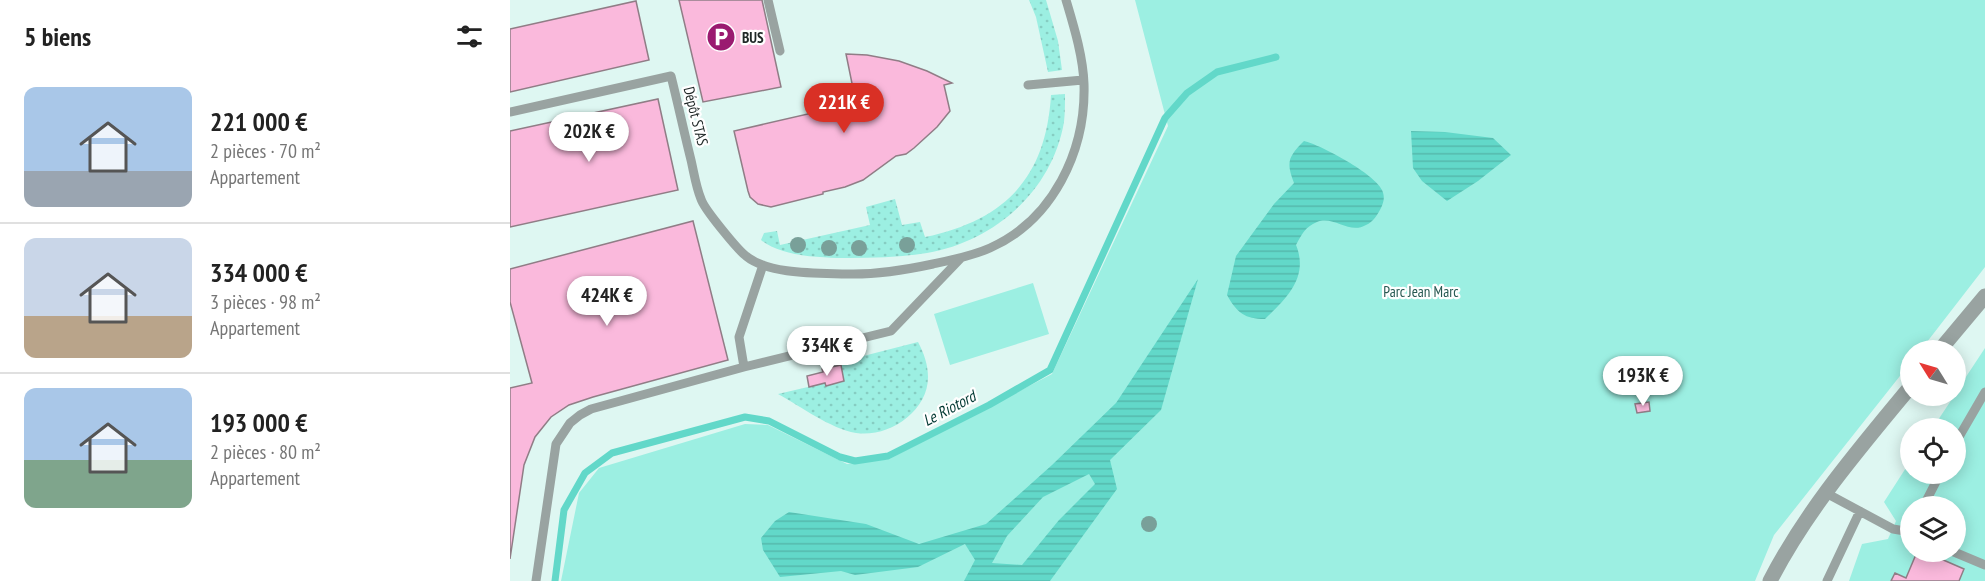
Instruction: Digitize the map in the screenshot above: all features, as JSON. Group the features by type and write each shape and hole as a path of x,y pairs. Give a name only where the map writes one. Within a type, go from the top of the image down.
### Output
{"street":[{"path":"1949,340 1985,296"},
{"path":"1770,581 1806,518 1900,400"}],"lane":[{"path":"768,0 780,51"},
{"name":"Dépôt STAS","path":"510,112 671,76 701,201 744,255 763,265 819,273 865,274 913,268 961,257 991,247 1014,234 1034,217 1055,191 1077,145 1083,102 1083,80 1076,38 1066,0"},
{"path":"1028,86 1083,80"},
{"name":"Dépôt STAS","path":"536,581 556,444 570,423 580,415 591,409 744,367 891,331 961,257"},
{"path":"744,367 739,337 763,265"},
{"path":"1966,425 1985,392"},
{"path":"1826,492 1893,529 1900,530"},
{"path":"1827,581 1860,511"},
{"path":"1966,557 1985,565"}],"green space":[{"path":"1029,0 1046,0 1058,41 1062,70 1048,72 1036,17"},
{"name":"Parc Jean Marc","path":"1135,0 1985,0 1985,267 1929,340 1900,340 1900,376 1774,535 1755,581 561,581 579,493 599,468 745,424 768,425 847,464 889,459 1052,374 1168,126"},
{"path":"1065,94 1064,122 1047,170 1033,191 1016,209 975,237 952,247 927,253 859,258 815,257 791,253 769,246 761,240 764,233 777,231 780,245 870,225 866,207 895,199 902,225 920,222 925,237 978,219 999,206 1016,191 1030,172 1040,150 1051,95"},
{"path":"1033,283 1049,334 950,365 934,314"},
{"path":"918,342 927,368 926,390 914,411 893,427 881,431 856,433 826,422 778,394 844,381 840,362"},
{"path":"1985,348 1985,581 1849,581 1862,544 1888,539 1896,521 1884,502 1900,477 1900,484 1966,484 1966,418 1939,418 1947,406 1966,406 1966,377"}],"shaded area":[{"path":"1411,131 1445,132 1493,138 1511,155 1478,181 1447,201 1422,181 1413,168"},
{"path":"1304,141 1334,154 1369,176 1382,190 1383,203 1369,224 1354,228 1323,221 1307,229 1296,245 1300,267 1294,286 1265,319 1252,318 1238,311 1227,295 1236,256 1274,204 1294,183 1289,165 1290,160"},
{"path":"1198,279 1161,410 1110,460 1117,489 1050,581 964,581 975,560 965,544 918,567 855,575 841,571 780,577 763,550 761,538 775,521 789,512 866,524 919,544 986,524 1116,403","holes":["1089,474 1095,484 1059,520 1022,565 992,563 1007,536 1043,497"]}],"building":[{"path":"679,0 762,0 781,87 703,102"},
{"path":"636,1 649,60 510,92 510,29"},
{"path":"846,54 899,61 952,83 944,85 950,111 937,127 914,148 906,154 896,156 863,180 823,192 823,194 771,207 758,204 750,197 748,191 734,131 856,103"},
{"path":"658,99 678,190 510,227 510,131"},
{"path":"693,221 728,360 593,397 569,405 551,417 535,437 524,465 510,559 510,388 532,383 510,302 510,269"},
{"path":"841,365 844,381 826,386 825,383 809,387 807,376 823,372 822,369"},
{"path":"1649,402 1650,411 1637,413 1635,404"},
{"path":"1913,562 1948,562 1964,569 1959,581 1891,581 1895,573 1906,578"}],"waterway":[{"name":"Le Riotord","path":"555,581 564,510 585,473 612,453 745,417 769,421 840,457 855,461 888,456 989,405 1050,370 1165,118 1187,93 1217,72 1276,57"}],"place":[{"name":"BUS","path":"721,37"}]}
